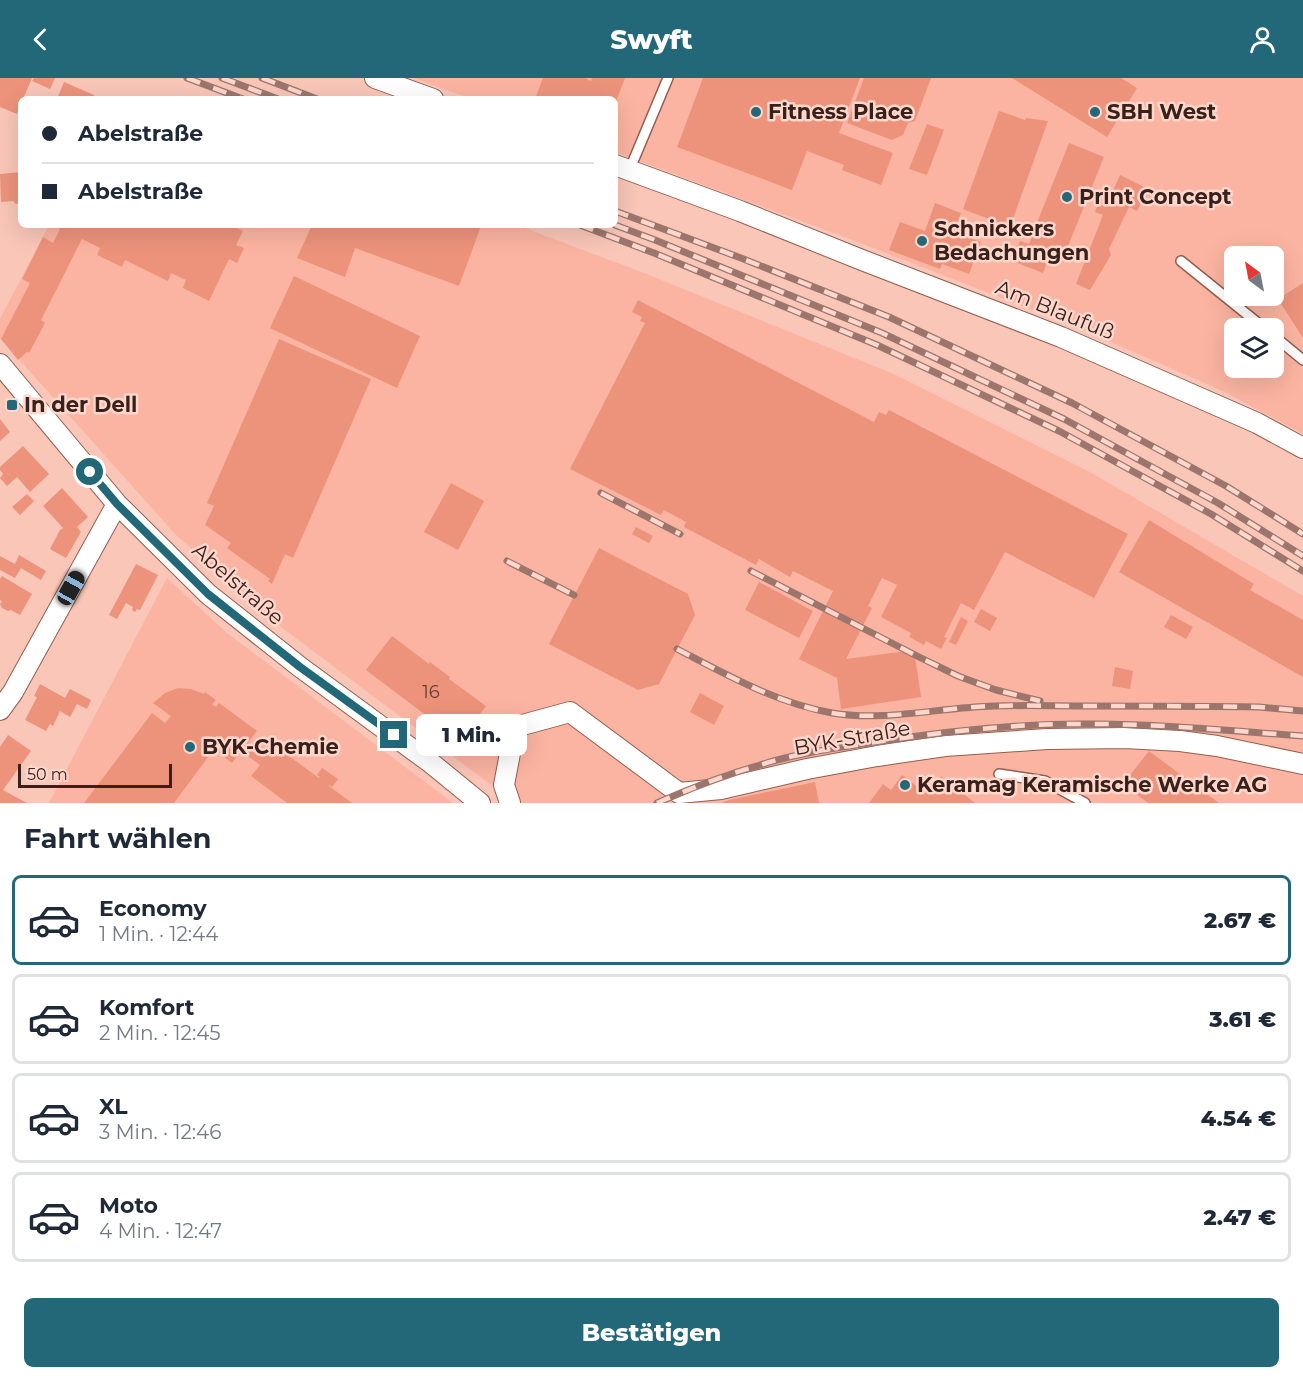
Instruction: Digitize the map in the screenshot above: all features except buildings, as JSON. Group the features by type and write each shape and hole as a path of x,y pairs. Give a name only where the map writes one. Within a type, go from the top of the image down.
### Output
{"street":[{"path":"375,78 425,96"},
{"name":"Am Blaufuß","path":"622,168 740,211 1061,337 1257,423 1303,448"},
{"name":"Abelstraße","path":"0,364 117,504 208,594 300,667 431,763 480,803"},
{"path":"0,710 6,691 117,504"},
{"name":"BYK-Straße","path":"510,803 504,785 515,727 570,712 679,794 721,789 877,756 945,746 1047,739 1125,738 1180,741 1217,746 1303,764"}],"lane":[{"path":"622,168 668,78"},
{"path":"1181,261 1252,318"},
{"path":"1284,344 1303,360"},
{"path":"999,774 1045,781 1085,803"}],"shaded area":[{"path":"414,78 1303,78 1303,434 1225,392 1079,328 855,241 618,153 618,96 463,96"},
{"path":"47,228 525,228 644,273 894,374 1090,472 1303,596 1303,803 510,803 491,785 268,617 175,534 0,338 0,319"},
{"path":"167,578 227,633 453,803 49,803"}],"railway":[{"path":"187,78 235,96"},
{"path":"222,78 270,96"},
{"path":"262,78 309,96"},
{"path":"618,212 889,317 1072,403 1226,486 1303,534"},
{"path":"618,226 882,333 1064,419 1218,503 1303,556"},
{"path":"588,228 877,345 1059,431 1211,514 1303,571"},
{"path":"601,493 680,534"},
{"path":"507,561 574,595"},
{"path":"751,571 958,676 996,690 1040,701"},
{"path":"677,649 772,695 811,708 852,715 893,715 975,707 1018,706 1259,707 1303,711"},
{"path":"657,803 721,777 788,757 847,746 957,731 1012,726 1120,724 1303,736"}],"place":[{"name":"Fitness Place","path":"756,112"},
{"name":"SBH West","path":"1095,112"},
{"name":"Print Concept","path":"1067,197"},
{"name":"Schnickers Bedachungen","path":"922,241"},
{"name":"In der Dell","path":"12,405"},
{"name":"BYK-Chemie","path":"190,747"},
{"name":"Keramag Keramische Werke AG","path":"905,785"}],"route":[{"path":"90,472 117,504 208,594 300,667 394,735"}]}
